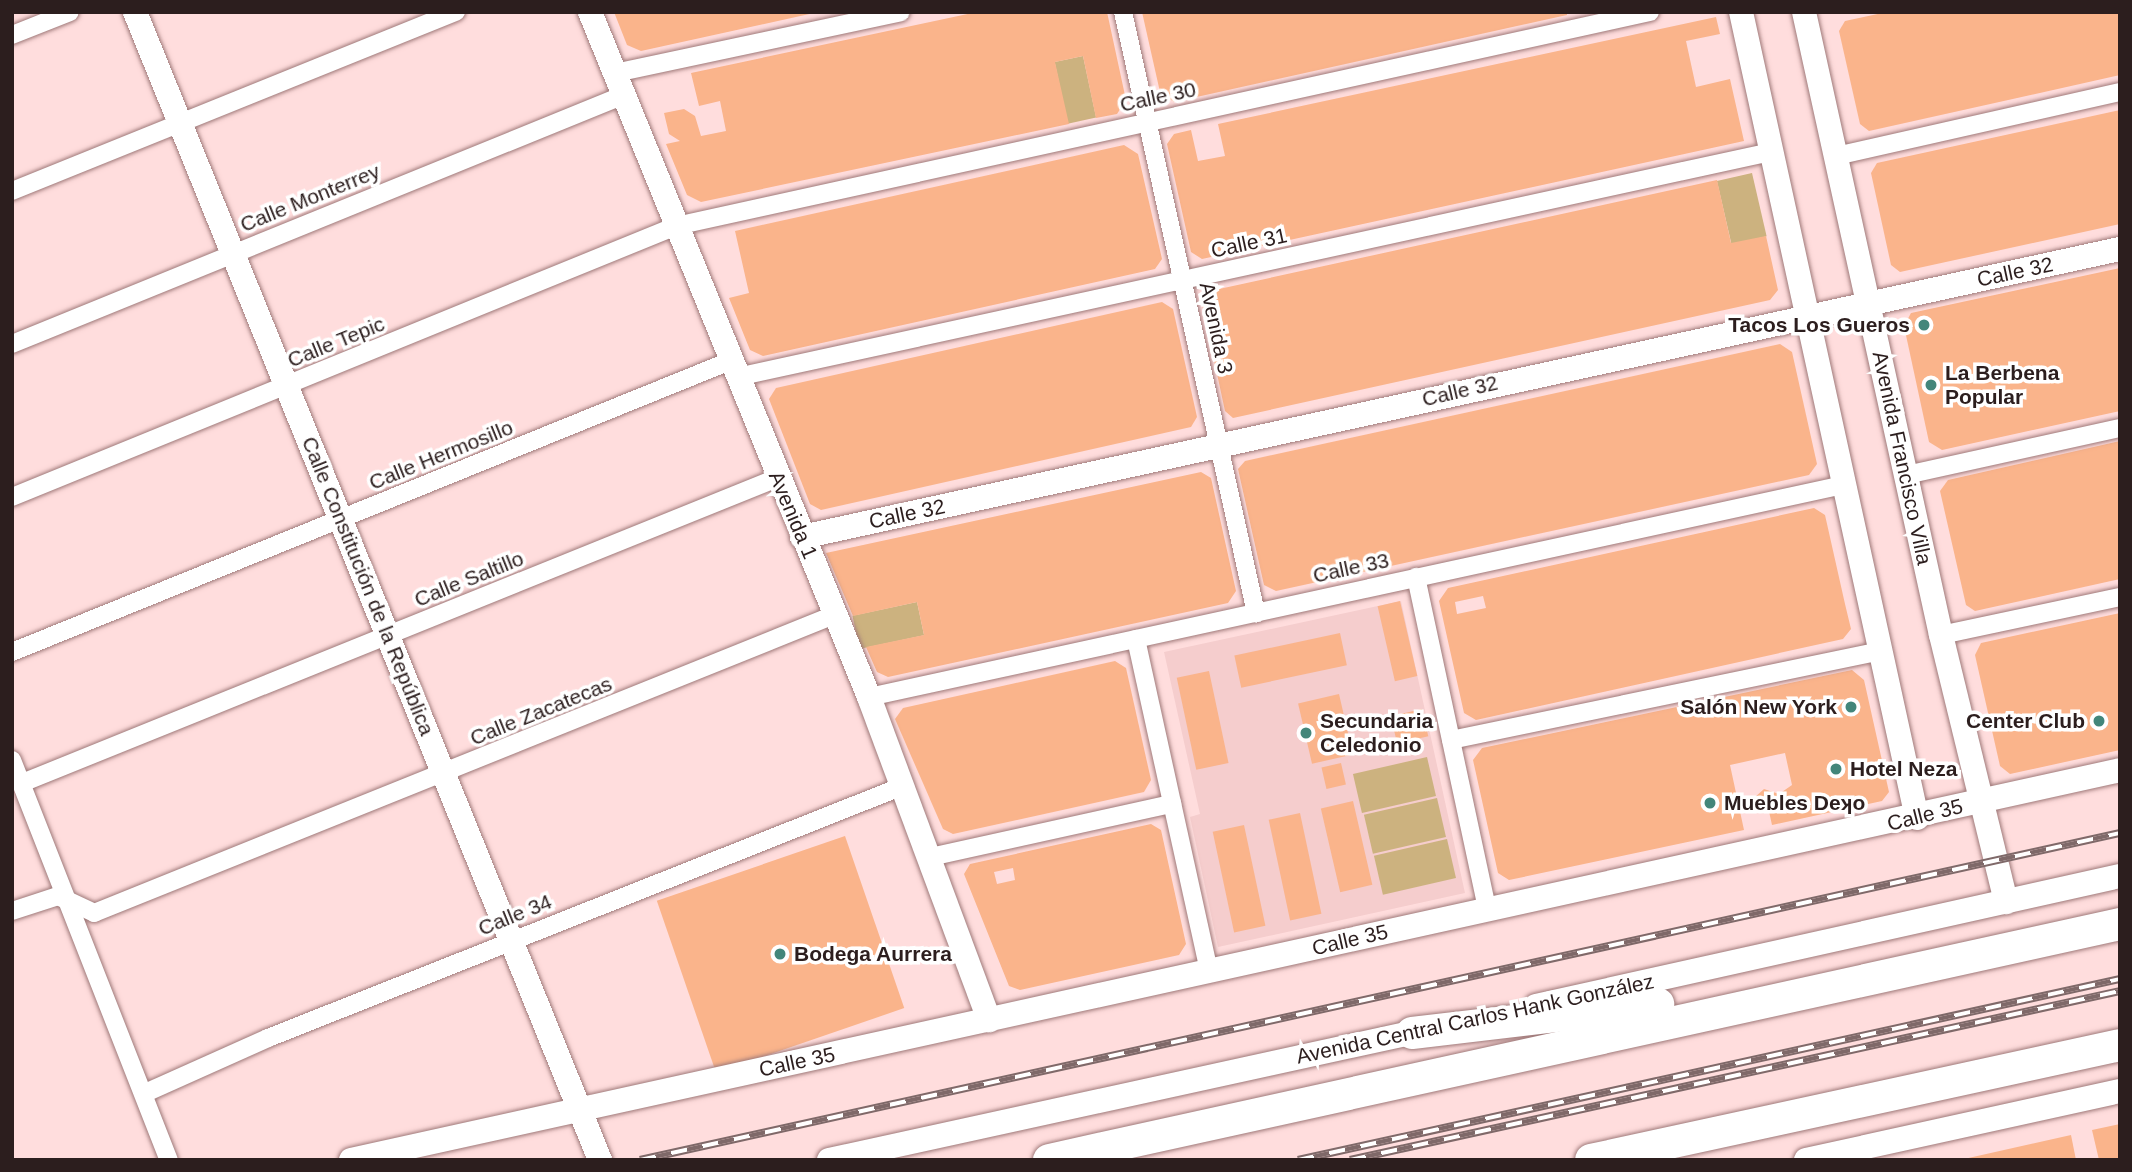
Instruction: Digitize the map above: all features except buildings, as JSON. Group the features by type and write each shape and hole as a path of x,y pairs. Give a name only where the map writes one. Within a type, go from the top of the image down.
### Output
{"highway":[{"name":"Avenida Central Carlos Hank González","path":"1049,1160 2120,924"},
{"path":"1412,1033 1517,1025 1688,999 1799,994"},
{"path":"1591,1160 2120,1045"}],"street":[{"path":"12,34 70,12"},
{"name":"Calle Constitución de la República","path":"135,12 600,1160"},
{"path":"12,191 456,12"},
{"name":"Avenida 1","path":"590,12 777,478 869,697 989,1020"},
{"name":"Calle Monterrey","path":"12,344 233,254 620,84 901,12"},
{"name":"Avenida 3","path":"1123,12 1256,612"},
{"name":"Calle 30","path":"676,226 1650,12"},
{"path":"1741,12 1917,818"},
{"name":"Avenida Francisco Villa","path":"1807,13 1941,635 2006,902"},
{"path":"1836,156 2120,92"},
{"name":"Calle 31","path":"733,369 1182,281 1772,152"},
{"name":"Calle Tepic","path":"12,497 676,226"},
{"name":"Calle 32","path":"802,537 1807,314 1868,304 2120,249"},
{"name":"Calle Hermosillo","path":"12,652 342,520 733,369"},
{"path":"1906,475 2120,428"},
{"name":"Calle Saltillo","path":"22,783 777,478"},
{"name":"Calle 33","path":"869,697 1843,485"},
{"path":"1416,578 1487,909"},
{"path":"1941,635 2120,597"},
{"name":"Calle Zacatecas","path":"12,911 45,897 69,901 94,914 444,776 834,615"},
{"path":"1136,639 1209,972"},
{"path":"1451,740 1880,651"},
{"path":"12,760 145,1093 169,1160"},
{"name":"Calle 35","path":"351,1160 1487,909 1917,818 2120,770"},
{"name":"Calle 34","path":"145,1093 513,940 903,786"},
{"path":"930,857 1172,804"},
{"name":"Avenida Central Carlos Hank González","path":"829,1160 2120,876"},
{"path":"1806,1160 2120,1091"}],"shaded area":[{"path":"1083,56 1096,118 1068,124 1055,62"},
{"path":"1752,173 1767,236 1732,244 1717,181"},
{"name":"Secundaria Celedonio","path":"1401,601 1465,893 1218,947 1190,817 1200,814 1164,652"},
{"path":"917,602 924,635 860,649 852,616"},
{"path":"1427,757 1436,796 1362,813 1353,774"},
{"path":"1437,798 1446,837 1373,854 1364,815"},
{"path":"1447,839 1456,878 1383,895 1374,856"}],"railway":[{"path":"640,1160 2120,833"},
{"path":"1298,1160 2120,979"},
{"path":"1350,1160 2120,991"}],"place":[{"name":"Tacos Los Gueros","path":"1924,325"},
{"name":"La Berbena Popular","path":"1931,385"},
{"name":"Salón New York","path":"1851,707"},
{"name":"Center Club","path":"2099,721"},
{"name":"Secundaria Celedonio","path":"1306,733"},
{"name":"Hotel Neza","path":"1836,769"},
{"name":"Muebles Deʞo","path":"1710,803"},
{"name":"Bodega Aurrera","path":"780,954"}]}
